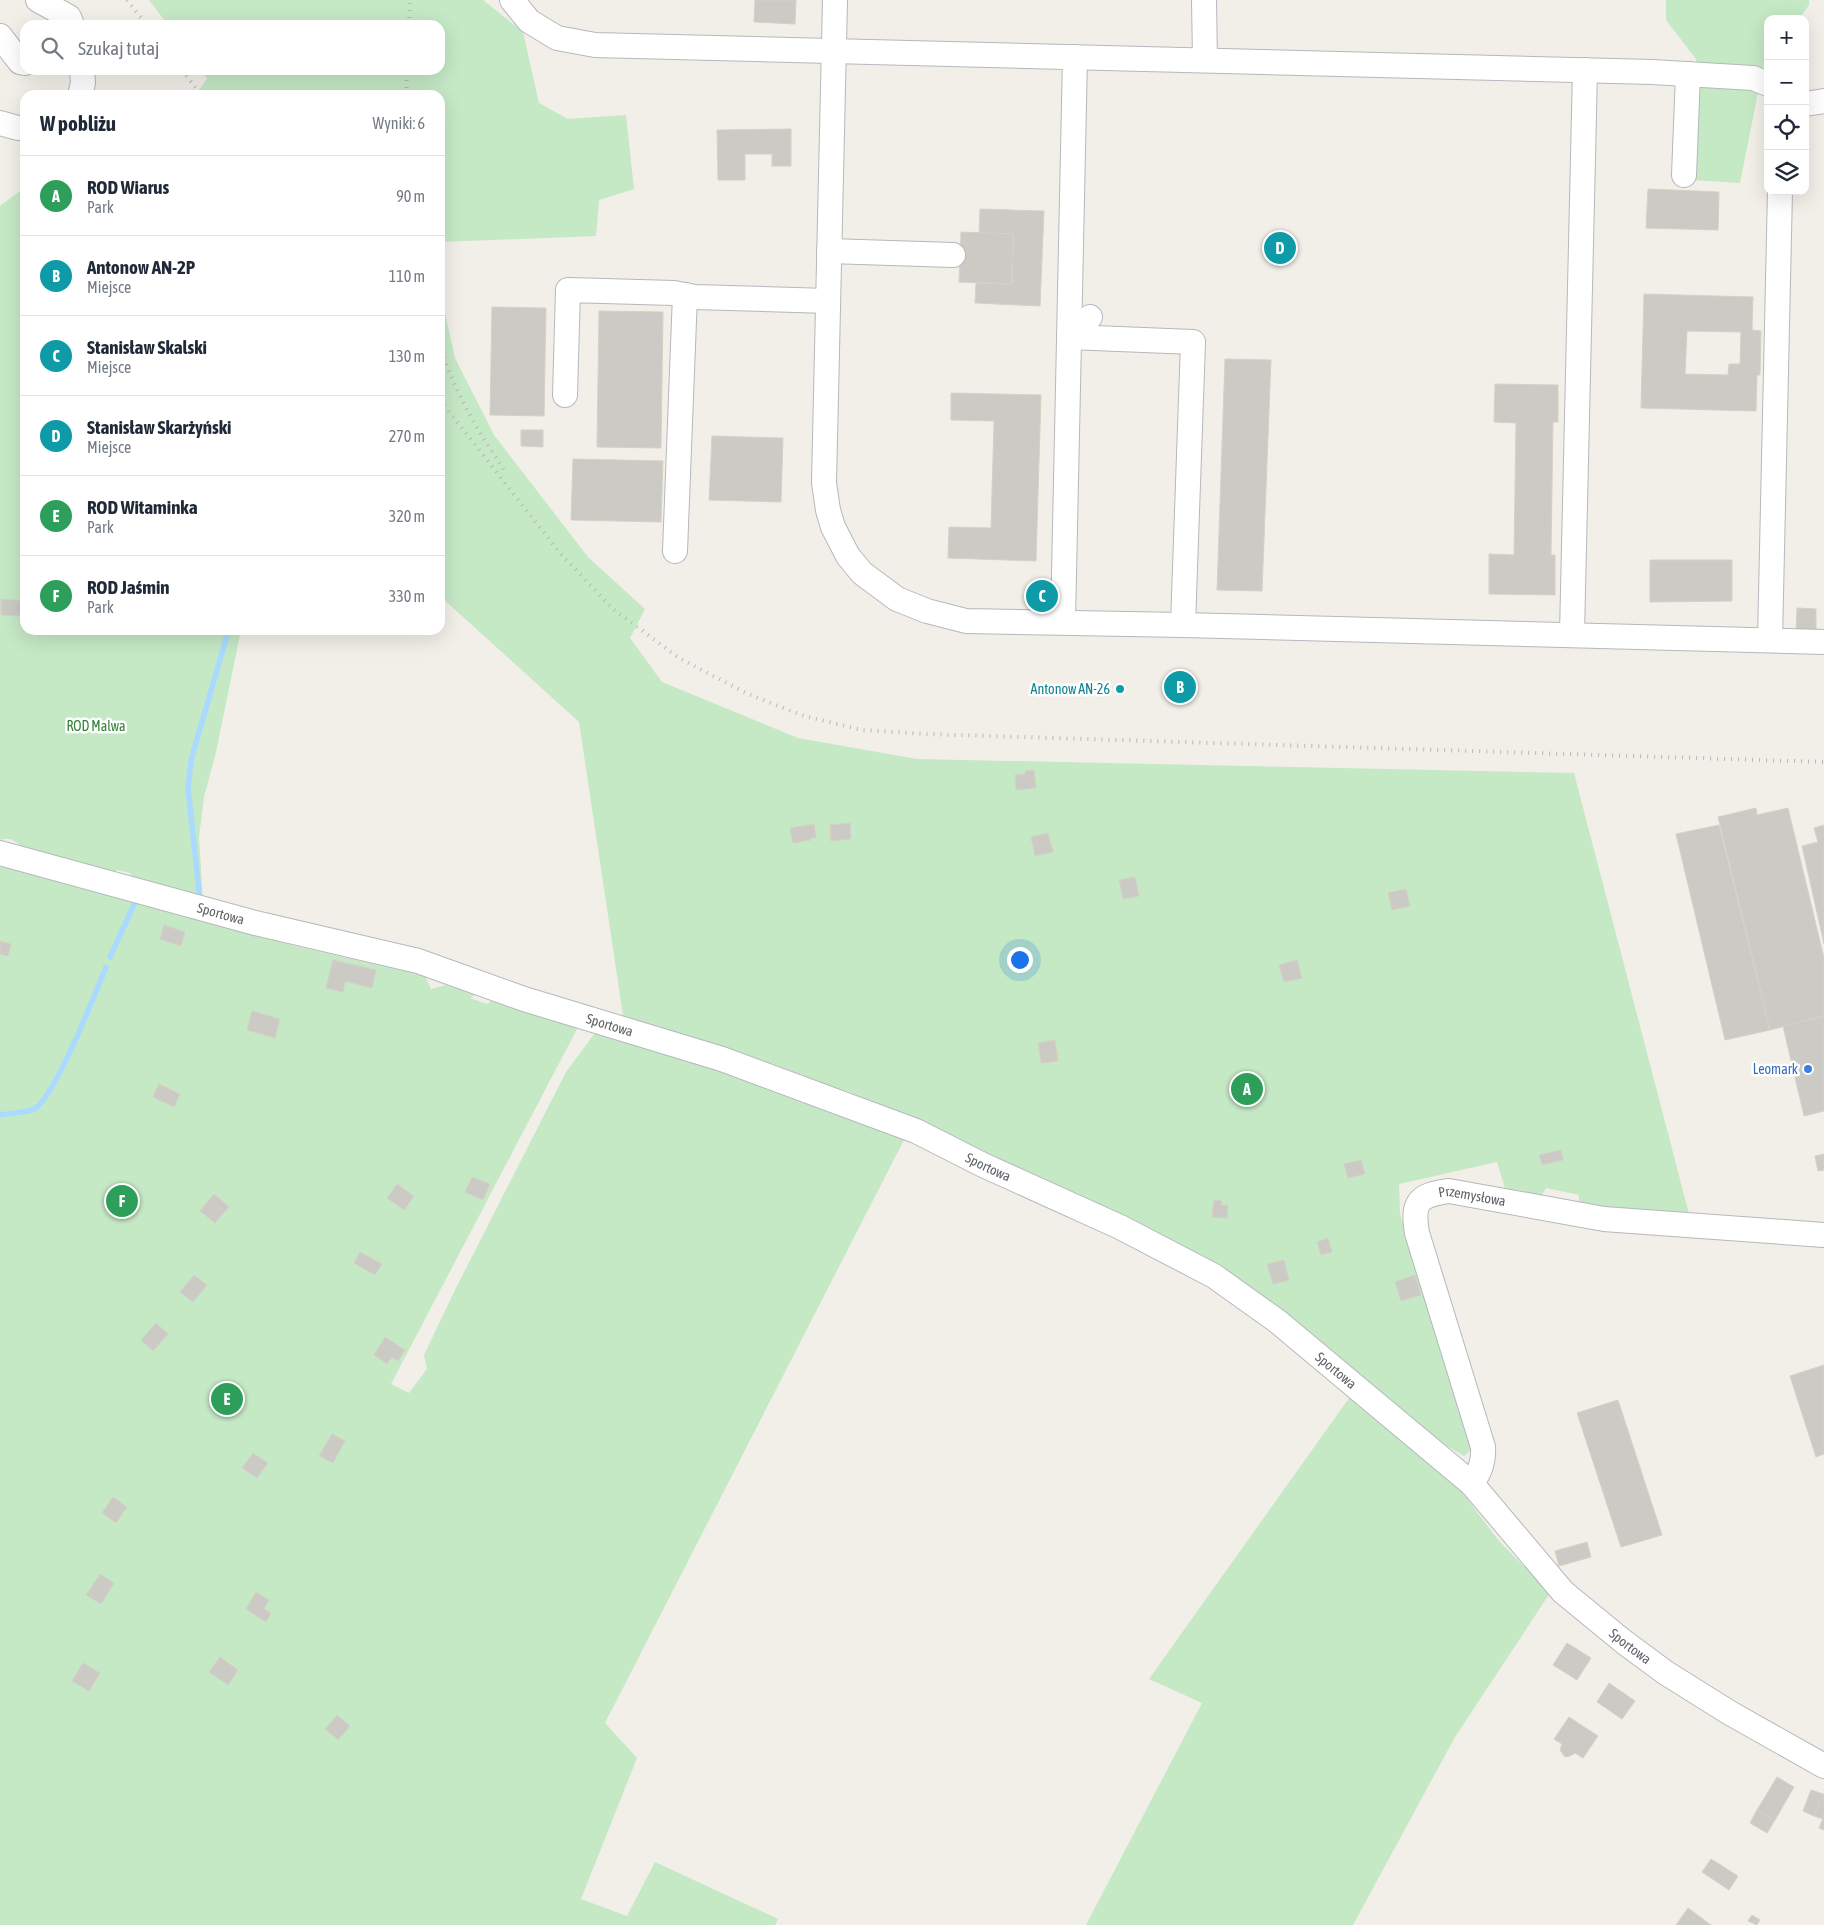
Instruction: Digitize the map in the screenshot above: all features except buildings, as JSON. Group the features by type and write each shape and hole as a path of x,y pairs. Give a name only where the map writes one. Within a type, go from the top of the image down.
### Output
{"street":[{"path":"38,0 69,17 70,20"},
{"path":"512,0 528,21 557,38 595,45 1585,70 1753,78 1764,82"},
{"path":"835,0 824,483 833,527 848,556 862,573 897,599 927,611 966,621 1572,634 1824,642"},
{"path":"1204,0 1204,60"},
{"path":"0,36 20,62"},
{"path":"1063,622 1075,57"},
{"path":"1572,634 1585,70"},
{"path":"1684,176 1688,74"},
{"path":"81,90 82,75"},
{"path":"1809,103 1824,100"},
{"path":"0,123 20,128"},
{"path":"1770,640 1780,195"},
{"path":"829,251 953,255"},
{"path":"565,395 568,290 674,293 695,298 828,301"},
{"path":"675,550 685,295"},
{"path":"1069,337 1090,317"},
{"path":"1069,337 1193,342 1184,625"},
{"name":"Sportowa","path":"0,853 246,921 418,961 524,1000 722,1059 916,1131 983,1165 1120,1227 1214,1276 1277,1321 1472,1484 1563,1592 1624,1642 1666,1674 1824,1766"},
{"name":"Przemysłowa","path":"1472,1484 1483,1462 1483,1447 1417,1233 1415,1216 1417,1204 1420,1200 1436,1193 1449,1191 1604,1218 1824,1235"}],"green space":[{"path":"149,0 483,0 523,32 539,103 568,119 626,115 634,189 599,200 596,236 445,242 445,90 199,90 207,79 205,75 445,75 445,20 164,20"},
{"path":"1666,0 1809,0 1809,5 1802,15 1764,15 1764,66 1740,183 1693,180 1696,59 1666,20"},
{"name":"ROD Malwa","path":"20,191 20,635 240,635 216,752 204,797 199,837 203,901 134,879 130,873 118,870 111,875 25,851 17,843 8,839 0,840 0,206"},
{"path":"445,313 455,358 494,435 588,557 645,609 630,638 662,682 798,738 917,759 1574,773 1689,1214 1579,1205 1579,1195 1546,1188 1540,1198 1519,1190 1506,1192 1497,1162 1399,1184 1400,1214 1473,1434 1473,1448 1464,1456 1442,1443 1366,1386 1066,1194 848,1091 821,1086 624,1022 579,722 445,601"},
{"path":"0,862 295,946 425,976 431,989 446,985 475,995 470,998 487,1004 493,999 578,1027 391,1384 409,1393 427,1369 424,1355 566,1072 595,1033 658,1046 906,1136 605,1723 637,1758 581,1899 627,1916 655,1862 778,1919 775,1925 0,1925"},
{"path":"1352,1394 1455,1483 1499,1541 1550,1593 1455,1737 1353,1925 1086,1925 1202,1703 1149,1679"}],"waterway":[{"path":"200,901 188,788 191,760 227,635"},
{"path":"110,957 137,898"},
{"path":"0,1115 34,1109 42,1101 74,1044 106,967"}],"railway":[{"path":"127,0 143,20"},
{"path":"409,20 410,0"},
{"path":"186,75 197,90"},
{"path":"406,90 407,75"},
{"path":"445,358 452,379 468,412 507,474"},
{"path":"445,406 560,553 613,609 679,658 748,694 804,716 862,730 926,734 1824,762"}],"place":[{"name":"Stanisław Skarżyński","path":"1280,248"},
{"name":"Stanisław Skalski","path":"1042,596"},
{"name":"Antonow AN-2P","path":"1180,687"},
{"name":"Antonow AN-26","path":"1120,689"},
{"name":"Leomark","path":"1808,1069"},
{"name":"ROD Wiarus","path":"1247,1089"},
{"name":"ROD Jaśmin","path":"122,1201"},
{"name":"ROD Witaminka","path":"227,1399"}]}
